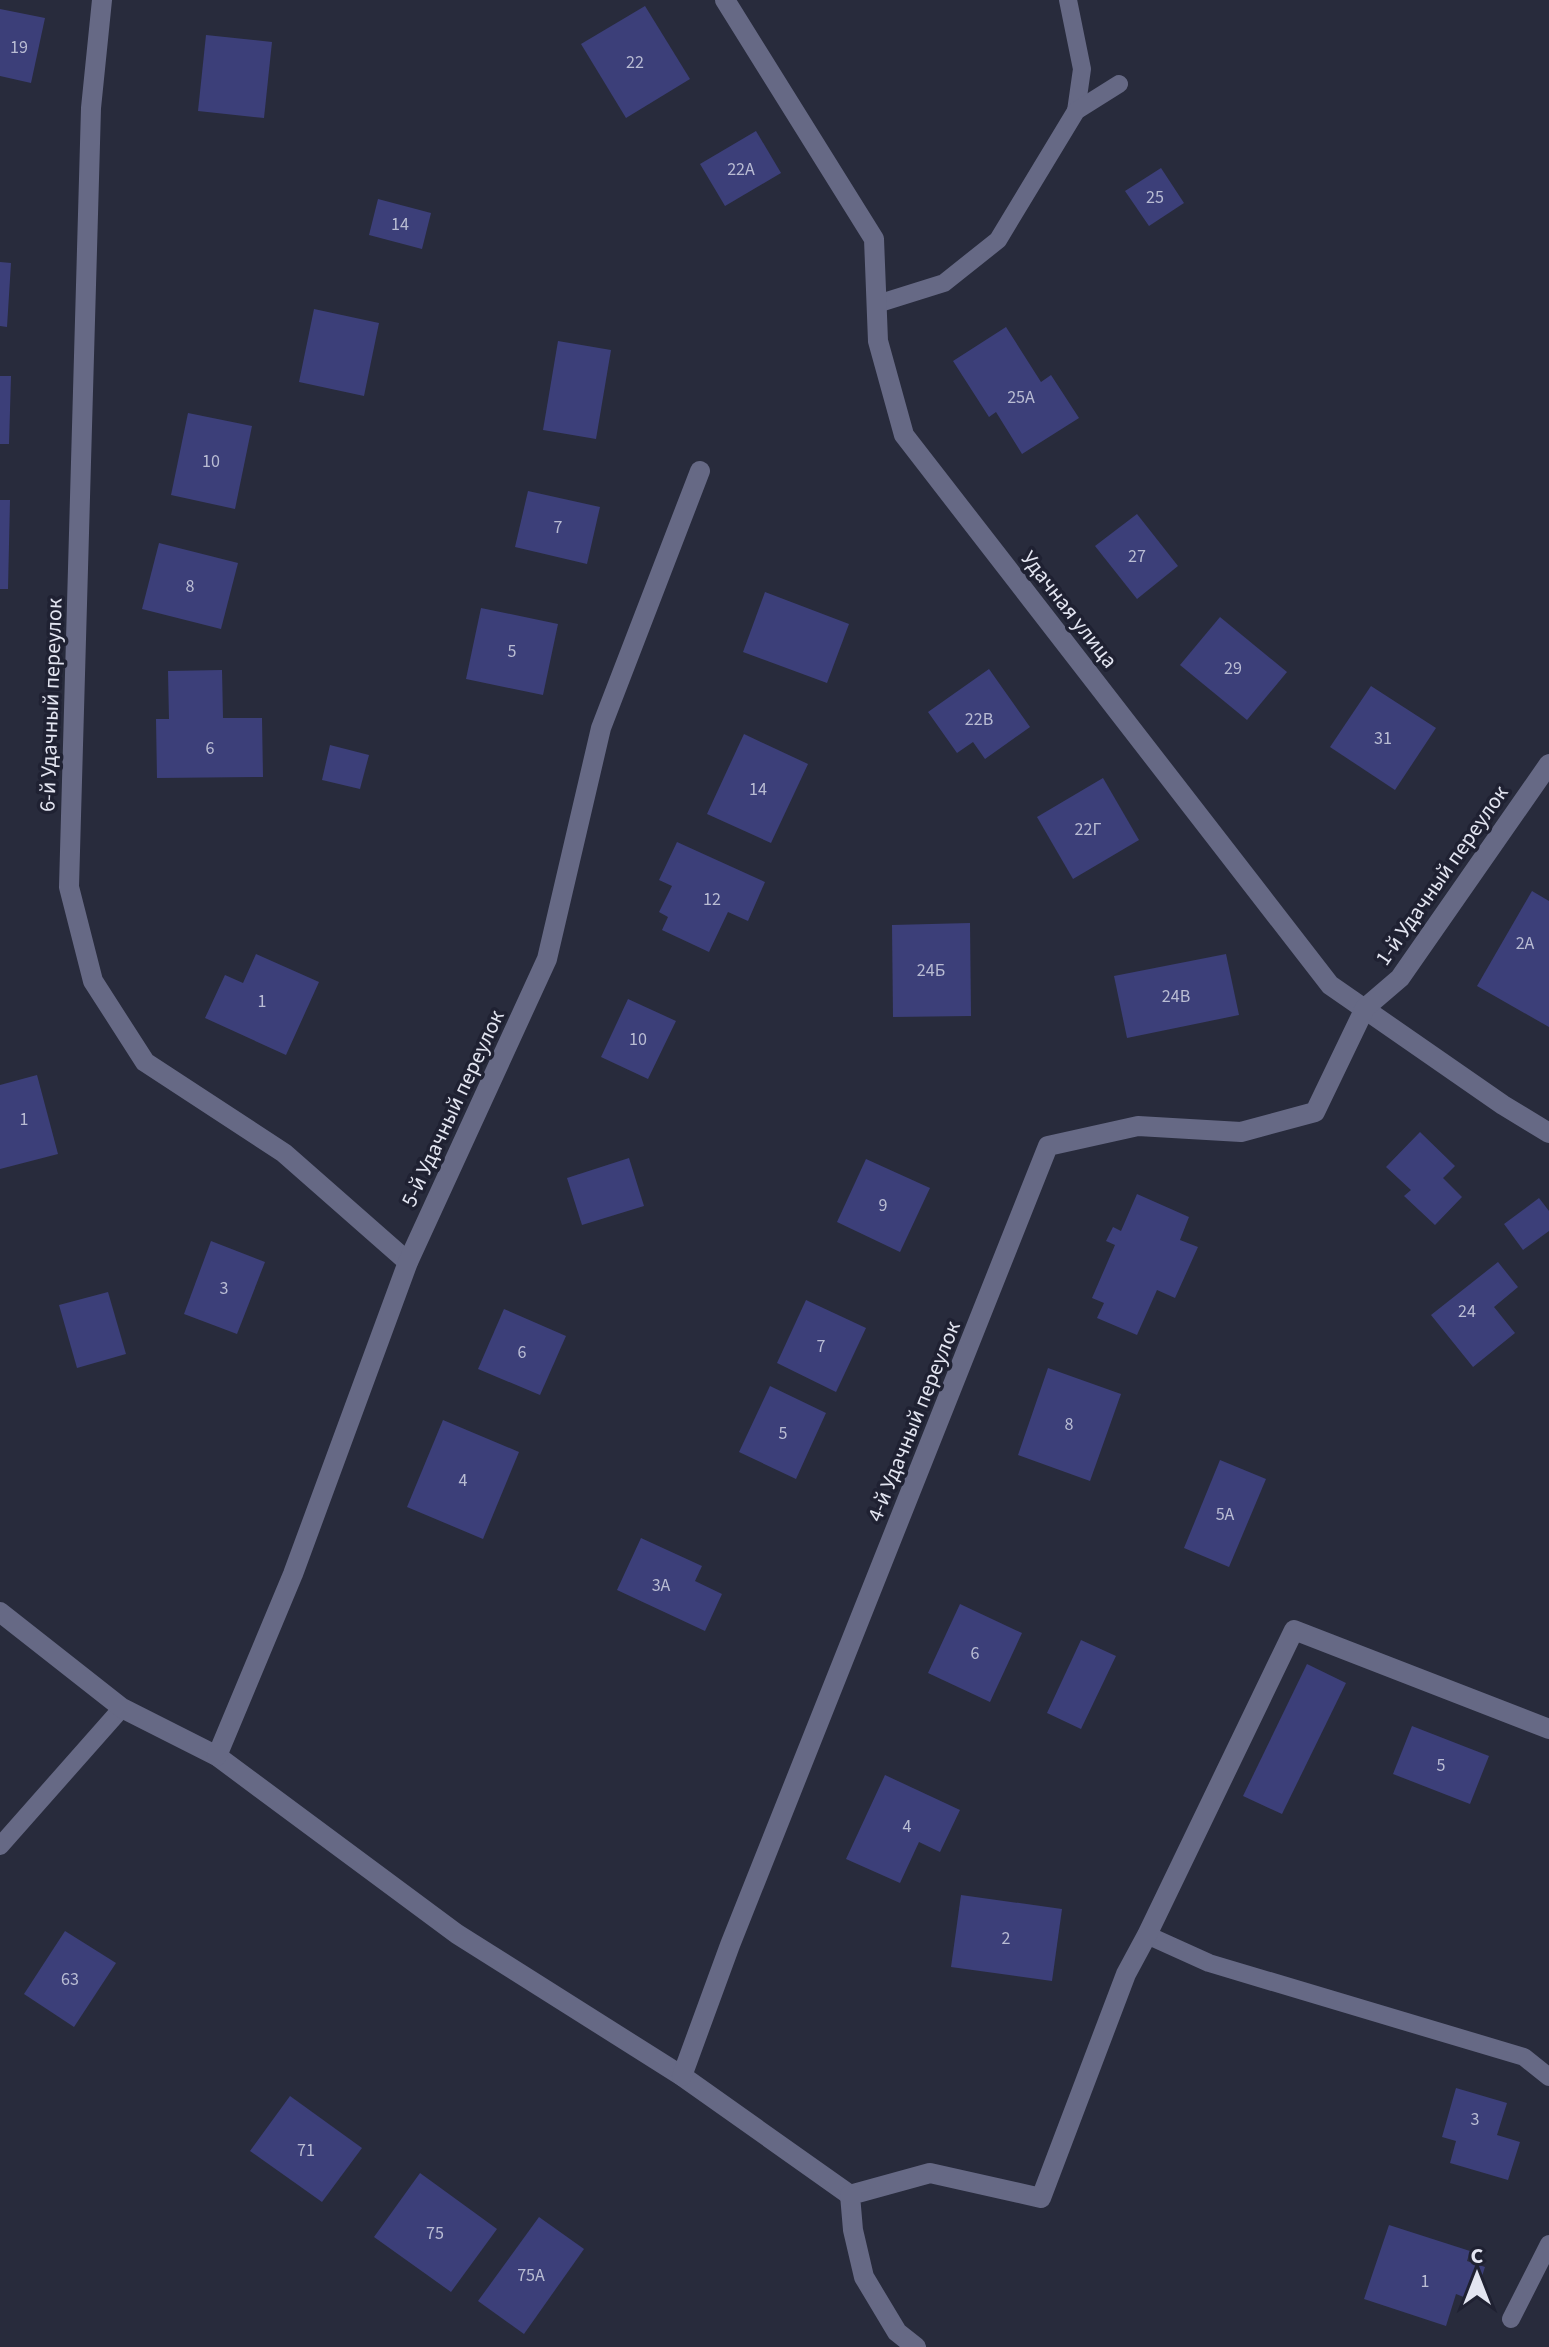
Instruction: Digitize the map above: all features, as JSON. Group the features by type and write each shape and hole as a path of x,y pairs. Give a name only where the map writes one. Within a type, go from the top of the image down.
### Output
{"street":[{"name":"6-й Удачный переулок","path":"102,0 91,108 69,887 93,981 145,1062 284,1153 408,1262"},
{"name":"Удачная улица","path":"725,0 874,239 878,341 904,435 1330,985 1503,1105 1549,1133"},
{"name":"5-й Удачный переулок","path":"217,1756 293,1574 408,1262 547,959 601,728 700,471"},
{"name":"1-й Удачный переулок","path":"1365,1008 1400,978 1549,764"},
{"name":"4-й Удачный переулок","path":"682,2076 730,1945 1048,1146 1138,1126 1241,1132 1315,1112 1365,1008"},
{"path":"0,1612 122,1708 217,1756 457,1934 682,2076 850,2195 853,2230 864,2277 897,2332 916,2347"},
{"path":"850,2195 930,2173 1041,2198 1126,1974 1294,1630 1549,1729"}],"lane":[{"path":"877,304 944,283 998,240 1076,111 1082,69 1068,0"},
{"path":"1076,111 1119,84"},
{"path":"0,1846 122,1708"},
{"path":"1147,1935 1209,1963 1524,2057 1549,2077"},
{"path":"1511,2319 1549,2244"}],"building":[{"path":"645,6 690,79 626,118 581,44"},
{"path":"0,9 45,18 31,83 0,76"},
{"path":"206,35 272,42 264,118 198,111"},
{"path":"756,131 781,173 725,206 700,164"},
{"path":"1161,168 1184,203 1149,226 1125,191"},
{"path":"378,199 431,213 422,249 369,235"},
{"path":"0,262 11,263 7,327 0,326"},
{"path":"314,309 379,323 364,396 299,382"},
{"path":"1006,327 1041,382 1051,375 1079,418 1022,454 996,412 989,417 953,361"},
{"path":"558,341 611,350 596,439 543,430"},
{"path":"0,376 11,376 9,444 0,444"},
{"path":"188,413 252,426 235,509 171,495"},
{"path":"528,491 600,507 587,564 515,547"},
{"path":"0,500 10,500 8,589 0,589"},
{"path":"1137,514 1178,566 1137,599 1095,546"},
{"path":"159,543 238,563 221,629 142,609"},
{"path":"765,592 849,624 827,683 743,652"},
{"path":"481,608 558,624 543,695 466,679"},
{"path":"1220,617 1287,672 1247,720 1180,665"},
{"path":"989,669 1030,727 985,759 973,742 957,753 928,712"},
{"path":"222,670 223,718 262,718 263,777 157,778 156,719 169,719 168,671"},
{"path":"1371,686 1436,728 1395,790 1330,747"},
{"path":"744,734 808,764 771,843 707,814"},
{"path":"330,745 369,755 360,789 322,780"},
{"path":"1103,778 1139,840 1073,879 1037,817"},
{"path":"677,842 765,882 748,921 728,912 709,952 662,930 668,917 659,912 672,886 659,880"},
{"path":"1532,891 1549,901 1549,1027 1477,986"},
{"path":"970,923 971,1016 893,1017 892,925"},
{"path":"256,954 319,982 286,1055 205,1018 225,975 243,983"},
{"path":"1226,954 1239,1015 1127,1038 1114,976"},
{"path":"628,999 676,1021 648,1079 601,1057"},
{"path":"37,1075 58,1154 0,1169 0,1085"},
{"path":"1420,1132 1455,1166 1443,1178 1462,1197 1435,1225 1404,1196 1411,1190 1386,1167"},
{"path":"629,1158 644,1206 582,1225 567,1178"},
{"path":"866,1159 930,1188 900,1252 837,1222"},
{"path":"1137,1194 1189,1217 1180,1240 1198,1247 1175,1298 1157,1290 1137,1335 1097,1318 1104,1303 1092,1298 1115,1245 1106,1241 1113,1227 1121,1231"},
{"path":"1539,1198 1549,1211 1549,1231 1523,1250 1504,1224"},
{"path":"211,1241 265,1262 237,1334 184,1314"},
{"path":"1498,1262 1518,1287 1494,1307 1515,1333 1473,1367 1431,1315"},
{"path":"108,1292 126,1354 77,1368 59,1305"},
{"path":"806,1300 866,1328 836,1392 777,1363"},
{"path":"504,1309 566,1336 540,1395 478,1369"},
{"path":"1048,1368 1121,1394 1090,1481 1018,1455"},
{"path":"770,1386 826,1413 796,1479 739,1452"},
{"path":"443,1420 519,1452 483,1539 407,1507"},
{"path":"1220,1460 1266,1479 1229,1567 1184,1548"},
{"path":"641,1538 702,1566 695,1581 722,1594 705,1631 617,1590"},
{"path":"960,1604 1022,1633 990,1702 928,1673"},
{"path":"1081,1640 1116,1656 1081,1729 1047,1713"},
{"path":"1307,1664 1346,1683 1282,1814 1243,1796"},
{"path":"1412,1726 1489,1756 1470,1804 1393,1774"},
{"path":"885,1775 960,1810 940,1852 919,1842 900,1883 846,1859"},
{"path":"961,1895 1062,1909 1052,1981 951,1967"},
{"path":"65,1931 116,1963 74,2027 24,1994"},
{"path":"1456,2088 1507,2103 1497,2135 1520,2142 1508,2180 1450,2163 1456,2141 1442,2137"},
{"path":"290,2096 362,2148 322,2202 250,2151"},
{"path":"420,2173 497,2229 451,2292 374,2237"},
{"path":"539,2217 584,2249 524,2334 478,2301"},
{"path":"1389,2225 1470,2251 1467,2261 1485,2267 1474,2301 1456,2294 1446,2326 1364,2299"}]}
